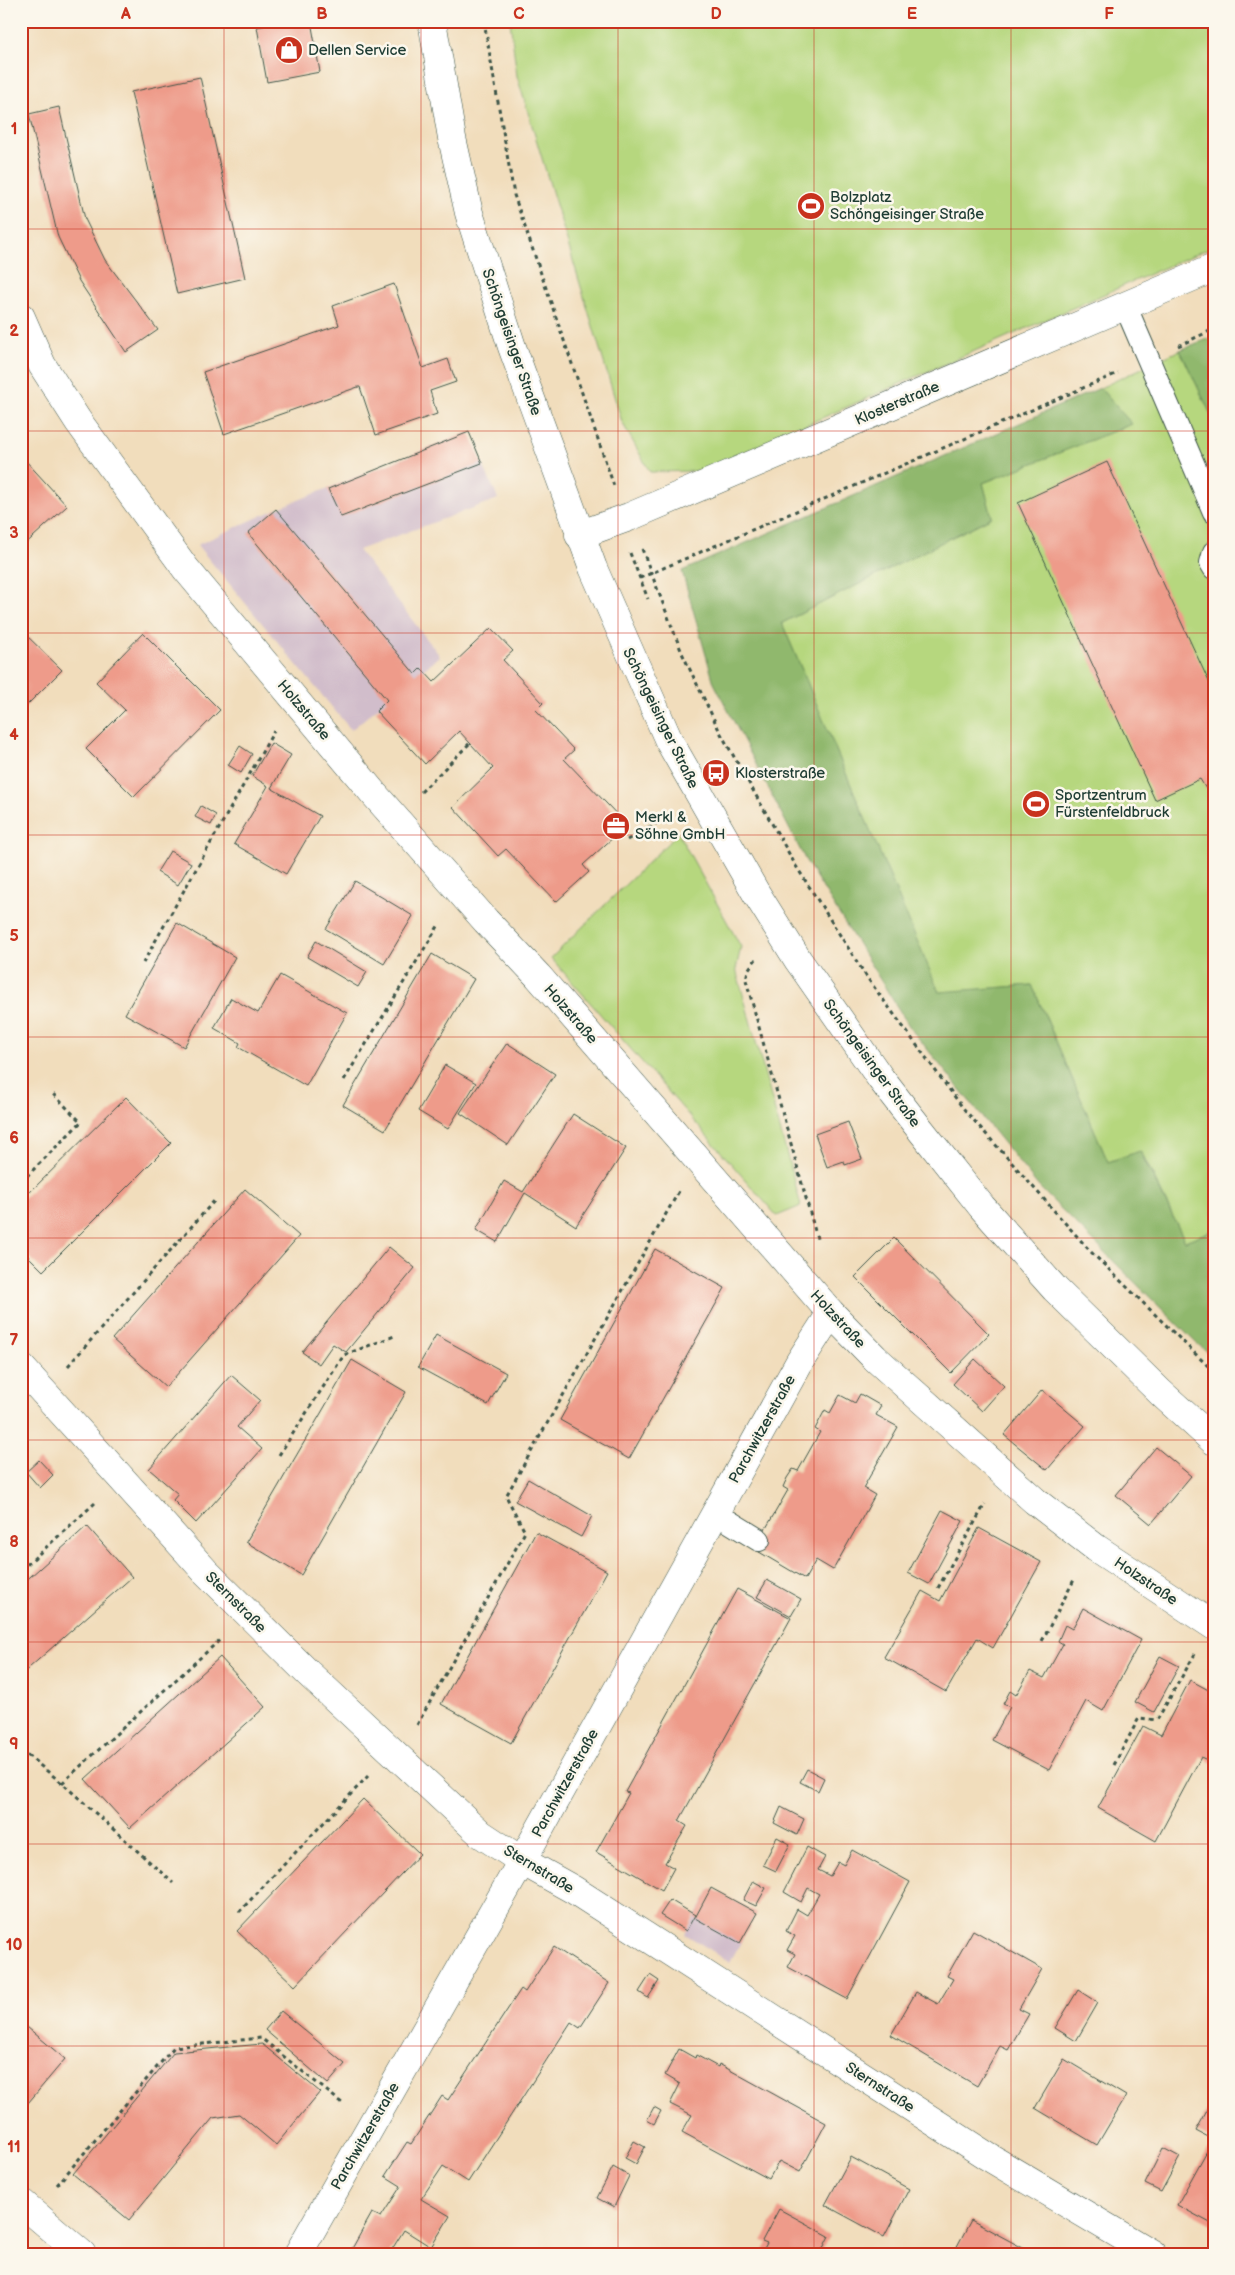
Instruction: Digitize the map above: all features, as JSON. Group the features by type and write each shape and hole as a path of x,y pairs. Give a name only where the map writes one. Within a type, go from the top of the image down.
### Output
{"street":[{"name":"Schöngeisinger Straße","path":"432,21 452,138 469,212 512,347 580,535 669,741 699,795 798,960 881,1079 916,1124 982,1207 1056,1289 1161,1393 1214,1441"},
{"name":"Klosterstraße","path":"580,535 622,520 1214,268"},
{"name":"Holzstraße","path":"21,316 42,365 78,421 186,569 374,794 581,1026 831,1313 874,1358 1006,1476 1096,1548 1214,1626"},
{"name":"Parchwitzerstraße","path":"298,2254 522,1861 800,1361 831,1313"},
{"name":"Sternstraße","path":"21,1368 205,1571 481,1834 522,1861 574,1890 987,2156 1152,2254"},
{"path":"27,2207 82,2254"}],"lane":[{"path":"1125,306 1214,512"},
{"path":"1214,552 1211,563 1214,568"},
{"path":"715,1514 759,1540"}],"path":[{"path":"484,21 514,195 618,496 622,520 650,604"},
{"path":"640,578 1149,360 1214,329"},
{"path":"622,520 653,574 682,654 720,732 796,866 868,979 969,1115 1090,1251 1214,1372"},
{"path":"143,963 293,698"},
{"path":"415,798 470,743"},
{"path":"626,840 672,814 699,795"},
{"path":"344,1080 450,906 463,894"},
{"path":"757,958 748,970 746,980 818,1244 812,1268 802,1278"},
{"path":"21,1182 23,1183 81,1122 51,1092"},
{"path":"239,1912 419,1723 525,1532 506,1496 696,1160"},
{"path":"42,1391 58,1378 215,1200"},
{"path":"279,1456 344,1356 397,1335"},
{"path":"938,1588 992,1490 1006,1476"},
{"path":"21,1570 121,1479"},
{"path":"1042,1641 1084,1562 1096,1548"},
{"path":"62,1783 249,1614"},
{"path":"1114,1765 1139,1718 1157,1720 1198,1650"},
{"path":"21,1750 62,1783 172,1883"},
{"path":"27,2207 174,2047 261,2038 346,2106"}],"shaded area":[{"path":"469,432 498,499 358,550 440,656 351,730 197,545 276,509"},
{"path":"711,1888 757,1913 730,1962 685,1934"}],"green space":[{"path":"510,21 1214,21 1214,246 701,471 650,472 622,422 517,76"},
{"path":"1214,336 1214,421 1180,350"},
{"name":"Sportzentrum Fürstenfeldbruck","path":"1180,350 1214,421 1214,1230 1185,1241 1142,1153 1128,1155 1108,1162 1032,985 939,993 782,623 992,517 983,483 1131,424 1100,388"},
{"path":"1100,388 1132,424 983,483 992,517 782,623 939,992 1032,985 1108,1162 1140,1151 1185,1241 1214,1230 1214,1356 1196,1343 1039,1187 911,1029 806,861 714,683 682,571"},
{"path":"678,833 741,947 736,969 801,1206 777,1216 551,958"}],"building":[{"path":"287,21 311,21 320,72 267,82 257,27"},
{"path":"200,77 245,278 177,294 131,92"},
{"path":"59,107 85,219 105,260 158,330 126,352 79,281 58,237 29,114"},
{"path":"394,284 423,368 448,359 456,382 430,391 437,414 376,435 360,387 358,387 224,434 203,372 339,325 333,306"},
{"path":"469,432 482,463 341,517 328,489"},
{"path":"25,460 67,506 21,548 21,464"},
{"path":"1107,462 1210,684 1214,683 1214,785 1206,789 1200,779 1155,800 1018,503"},
{"path":"276,509 415,674 421,668 434,682 491,628 513,651 503,660 543,703 536,710 574,750 564,759 627,825 583,865 589,872 556,902 506,849 498,856 453,807 493,768 459,731 425,764 376,711 387,700 248,533"},
{"path":"21,630 62,670 21,711"},
{"path":"143,633 220,710 134,797 86,749 125,710 96,682"},
{"path":"271,743 291,755 271,788 320,816 286,874 234,844 268,786 252,776"},
{"path":"240,746 252,754 241,773 228,765"},
{"path":"201,806 216,815 211,825 195,817"},
{"path":"170,851 191,863 178,885 157,872"},
{"path":"355,881 413,916 384,964 326,929"},
{"path":"177,923 235,957 184,1047 125,1014"},
{"path":"316,941 367,972 358,987 307,957"},
{"path":"432,954 474,979 385,1130 343,1105"},
{"path":"280,975 347,1013 306,1086 238,1047 240,1043 214,1028 231,998 258,1013"},
{"path":"507,1043 555,1074 508,1145 460,1113"},
{"path":"445,1065 476,1083 448,1129 418,1111"},
{"path":"126,1097 171,1143 43,1271 21,1249 21,1201"},
{"path":"573,1114 626,1148 576,1226 525,1193 497,1242 476,1230 504,1181 523,1192"},
{"path":"848,1122 862,1159 845,1165 844,1161 827,1167 815,1134"},
{"path":"245,1189 299,1236 166,1387 112,1339"},
{"path":"894,1238 989,1334 951,1373 855,1277"},
{"path":"389,1247 415,1268 346,1352 333,1344 319,1364 302,1352"},
{"path":"655,1249 725,1288 629,1459 560,1420"},
{"path":"436,1335 506,1373 488,1405 418,1367"},
{"path":"975,1359 1004,1386 982,1411 953,1384"},
{"path":"352,1360 406,1392 301,1575 246,1542"},
{"path":"231,1375 260,1400 237,1427 262,1449 196,1523 173,1500 178,1494 149,1469"},
{"path":"1042,1390 1085,1426 1047,1470 1004,1435"},
{"path":"860,1394 881,1406 876,1415 898,1427 863,1488 875,1495 833,1570 816,1560 805,1579 754,1549 788,1490 783,1487 787,1478 793,1469 798,1471 820,1432 815,1429 825,1410 830,1413 840,1395 855,1403"},
{"path":"1156,1447 1191,1476 1151,1524 1116,1495"},
{"path":"39,1460 53,1475 40,1488 26,1472"},
{"path":"528,1479 592,1516 581,1537 515,1501"},
{"path":"942,1510 963,1521 929,1584 908,1573"},
{"path":"87,1526 132,1577 21,1675 21,1585"},
{"path":"979,1528 1041,1562 993,1648 977,1638 946,1692 884,1657 922,1591 940,1601"},
{"path":"536,1532 607,1571 511,1743 441,1704"},
{"path":"767,1580 801,1599 791,1616 757,1597"},
{"path":"737,1589 791,1618 679,1821 687,1826 665,1863 674,1868 662,1890 596,1852 629,1793 625,1792"},
{"path":"1083,1608 1141,1640 1103,1711 1086,1701 1049,1770 992,1740 1010,1707 1003,1704 1010,1691 1016,1695 1030,1671 1044,1678 1063,1644 1058,1641 1065,1625 1072,1629"},
{"path":"1160,1656 1179,1666 1154,1712 1135,1702"},
{"path":"220,1657 265,1707 130,1828 85,1779"},
{"path":"1190,1680 1214,1693 1214,1764 1201,1757 1156,1841 1098,1808 1143,1726 1161,1735"},
{"path":"807,1769 824,1778 818,1791 800,1782"},
{"path":"363,1799 420,1854 295,1986 237,1931"},
{"path":"781,1807 804,1819 797,1835 774,1823"},
{"path":"777,1837 790,1844 776,1871 763,1865"},
{"path":"807,1847 825,1857 818,1870 830,1876 838,1862 844,1865 852,1850 910,1882 847,1999 788,1967 795,1954 787,1950 795,1936 786,1931 797,1909 807,1915 819,1894 808,1888 801,1902 784,1892"},
{"path":"753,1881 766,1888 756,1906 743,1900"},
{"path":"711,1888 757,1913 740,1943 695,1918"},
{"path":"670,1900 695,1915 686,1931 660,1915"},
{"path":"973,1930 1042,1969 1019,2009 1029,2014 1008,2050 1000,2046 977,2086 891,2035 916,1992 938,2004 953,1979 947,1976"},
{"path":"554,1947 609,1983 580,2028 571,2022 468,2182 443,2166 421,2199 450,2216 431,2247 404,2230 389,2254 349,2254 372,2213 381,2217 401,2186 385,2176 407,2142 411,2144 442,2096 448,2100 521,1989 525,1992"},
{"path":"650,1975 659,1981 648,1998 639,1992"},
{"path":"1078,1990 1098,2003 1076,2041 1055,2028"},
{"path":"281,2011 345,2064 328,2084 265,2030"},
{"path":"21,2022 65,2059 23,2109 21,2107"},
{"path":"262,2044 320,2092 276,2145 239,2114 213,2118 129,2220 73,2174 174,2052"},
{"path":"679,2049 695,2058 696,2055 718,2067 719,2064 826,2123 800,2172 779,2161 769,2179 682,2132 692,2115 670,2104 680,2084 665,2075"},
{"path":"1064,2059 1126,2096 1097,2145 1035,2108"},
{"path":"1214,2098 1214,2225 1177,2205 1213,2140 1196,2131"},
{"path":"654,2107 661,2111 654,2124 647,2120"},
{"path":"634,2141 645,2147 636,2164 625,2158"},
{"path":"1163,2148 1180,2157 1161,2192 1145,2184"},
{"path":"851,2157 909,2189 884,2237 825,2205"},
{"path":"613,2167 629,2176 614,2207 597,2198"},
{"path":"779,2209 829,2236 820,2254 787,2254 783,2252 782,2254 761,2254 767,2243 762,2241"},
{"path":"971,2220 1034,2254 953,2254"}],"place":[{"name":"Dellen Service","path":"289,50"},
{"name":"Bolzplatz Schöngeisinger Straße","path":"811,206"},
{"name":"Klosterstraße","path":"716,773"},
{"name":"Sportzentrum Fürstenfeldbruck","path":"1036,804"},
{"name":"Merkl & Söhne GmbH","path":"616,826"}]}
